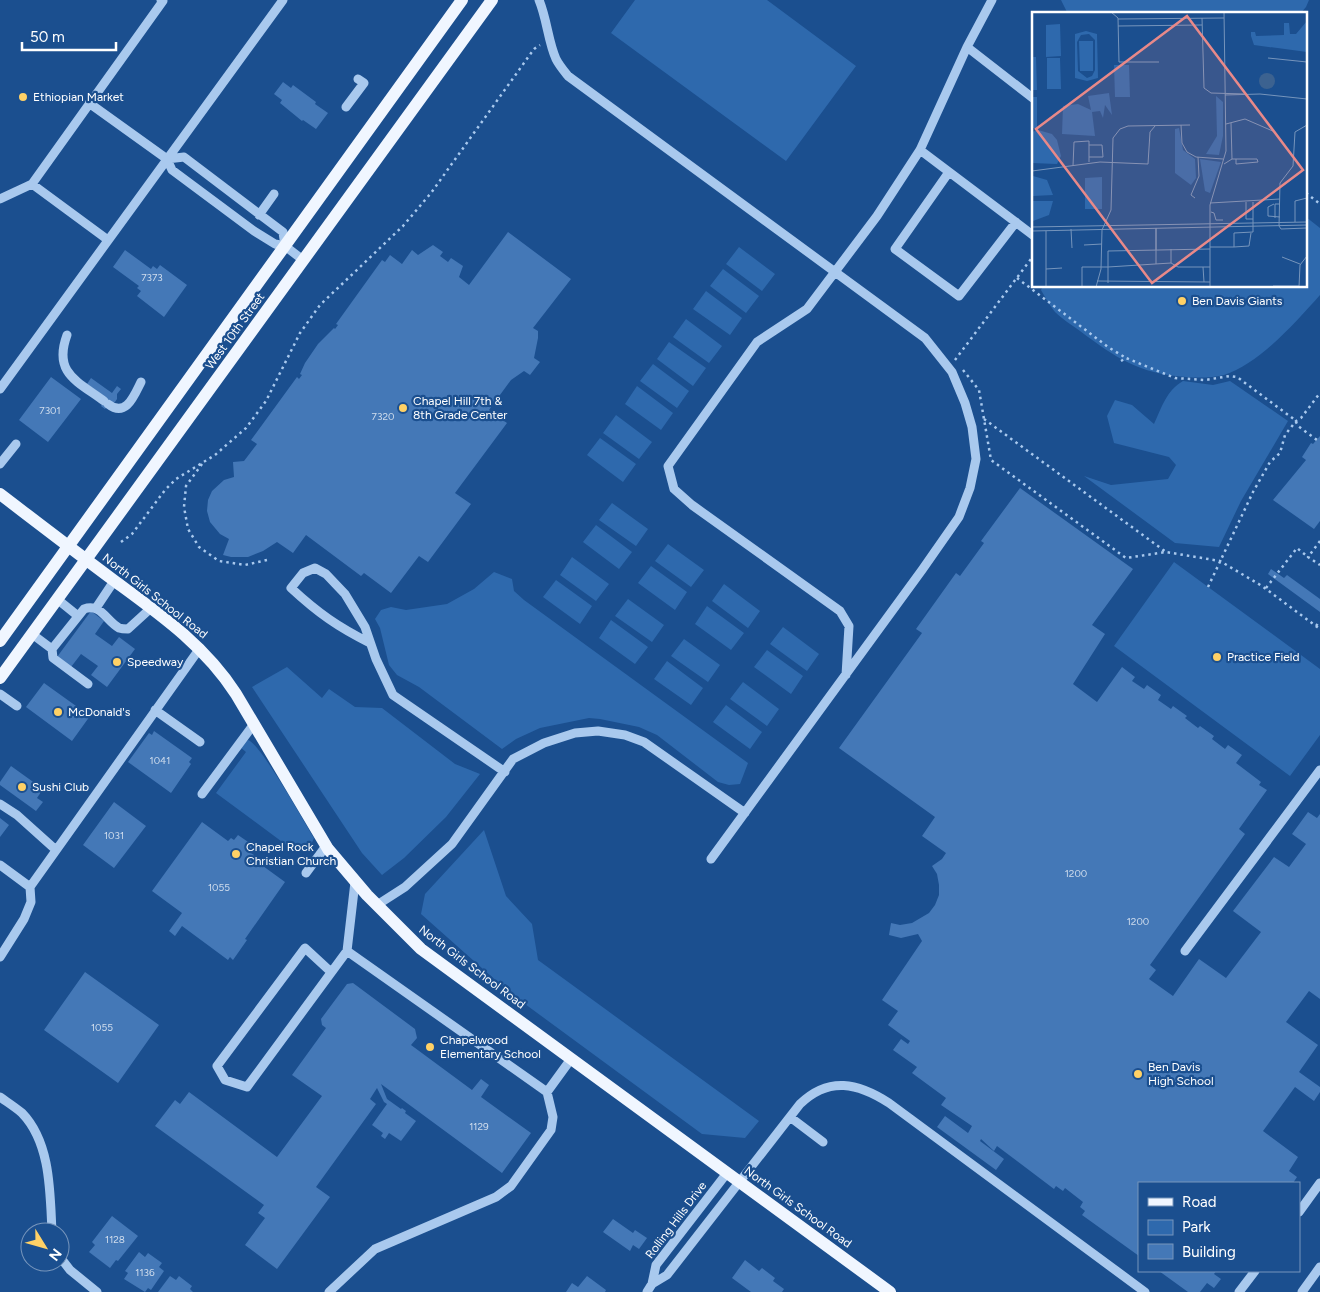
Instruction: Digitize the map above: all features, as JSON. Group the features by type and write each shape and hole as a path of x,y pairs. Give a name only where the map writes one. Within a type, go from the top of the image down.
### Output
{"main road":[{"name":"West 10th Street","path":"0,640 462,0"},
{"name":"West 10th Street","path":"0,678 492,0"},
{"name":"North Girls School Road","path":"0,494 183,632 200,648 226,679 326,846 355,882 421,948 890,1292"}],"street":[{"path":"0,199 32,184 163,1 161,0"},
{"path":"0,389 283,0"},
{"path":"539,0 546,15 556,60 568,76 925,338 952,372 965,403 972,427 976,459 970,488 959,517 711,859"},
{"path":"846,675 849,626 840,611 692,505 674,489 668,466 757,342 806,308 877,216 920,150 967,47 992,0"},
{"path":"967,47 1032,97"},
{"path":"346,107 364,84 358,79"},
{"path":"89,103 167,159 172,170 254,231 275,244 285,246 303,260"},
{"path":"920,150 1032,234"},
{"path":"167,159 184,157 283,232 285,246"},
{"path":"949,172 895,249 959,296 1016,222"},
{"path":"32,184 108,240"},
{"path":"259,215 274,194"},
{"path":"66,335 61,357 64,367 71,377 106,403 120,410 126,407 141,382"},
{"path":"0,464 16,444"},
{"path":"370,644 343,630 316,611 291,588 303,573 315,568 326,574 345,594 365,627 376,660 393,695 505,772"},
{"path":"96,608 114,581"},
{"path":"57,600 78,616"},
{"path":"88,684 53,658 52,649 78,616 84,609 96,608 119,628 128,629 151,608"},
{"path":"32,634 52,649"},
{"path":"0,957 24,919 31,902 30,887 200,648"},
{"path":"0,694 17,706"},
{"path":"155,710 200,742"},
{"path":"202,794 254,724"},
{"path":"377,905 405,887 452,844 513,759 551,740 575,733 598,731 625,735 644,742 745,813"},
{"path":"1185,952 1320,770"},
{"path":"0,804 17,815 56,850"},
{"path":"306,873 326,846"},
{"path":"0,865 30,887"},
{"path":"332,972 306,948 217,1066 225,1080 247,1087 332,972 347,951 355,882"},
{"path":"329,1292 375,1249 496,1197 511,1186 551,1130 553,1118 547,1092 347,951"},
{"path":"547,1092 571,1059"},
{"name":"Rolling Hills Drive","path":"650,1288 667,1275 810,1094 832,1086 843,1085 867,1090 889,1103 1145,1292"},
{"path":"0,1097 22,1114 38,1137 47,1169 51,1222"},
{"path":"790,1117 822,1142"},
{"name":"Rolling Hills Drive","path":"650,1288 656,1265 727,1173"},
{"path":"1300,1211 1320,1183"},
{"path":"1302,1292 1320,1267"},
{"path":"70,1270 96,1292"},
{"path":"1239,1292 1254,1272"}],"path":[{"path":"121,542 132,534 165,490 176,479 216,456 246,428 266,401 300,334 320,305 403,226 431,193 534,49 550,39"},
{"path":"1308,195 1320,204"},
{"path":"955,360 1032,258"},
{"path":"1017,278 1126,358 1175,378 1205,380 1230,376 1236,377 1317,440"},
{"path":"1121,362 1126,358"},
{"path":"961,367 979,390 991,460 1126,558 1166,552 1220,561 1266,588 1320,629"},
{"path":"1208,587 1252,492 1270,462 1280,453 1285,434 1301,418 1320,393"},
{"path":"984,419 1166,552"},
{"path":"203,463 186,486 184,507 188,528 199,548 219,561 245,565 267,560"},
{"path":"1308,557 1320,541"},
{"path":"1266,588 1297,548 1320,565"},
{"path":"1316,626 1320,621"}],"green space":[{"path":"635,0 767,0 856,66 786,161 611,33"},
{"path":"1061,0 1309,0 1302,12 1067,12"},
{"name":"Ben Davis Giants","path":"1308,219 1320,228 1320,295 1263,352 1237,370 1215,377 1186,377 1155,372 1117,357 1055,312 1041,290 1042,288 1308,288"},
{"path":"739,247 775,274 762,291 726,264"},
{"path":"723,269 759,296 746,313 710,286"},
{"path":"706,291 742,318 730,335 693,309"},
{"path":"686,319 722,346 709,363 673,337"},
{"path":"669,342 706,368 693,386 657,359"},
{"path":"653,364 689,391 677,408 640,381"},
{"path":"1183,381 1213,385 1230,381 1288,421 1241,501 1219,547 1175,543 1084,476 1111,485 1168,479 1176,465 1169,457 1114,443 1107,416 1115,400 1132,405 1154,424 1168,395"},
{"path":"637,386 673,413 661,430 625,404"},
{"path":"616,415 652,442 639,459 603,433"},
{"path":"600,438 636,464 623,482 587,455"},
{"path":"612,503 648,529 636,546 599,520"},
{"path":"596,525 632,552 619,569 583,542"},
{"path":"668,544 704,570 691,587 655,561"},
{"path":"572,557 609,584 596,601 560,575"},
{"name":"Practice Field","path":"1174,562 1320,669 1320,735 1290,776 1114,646"},
{"path":"651,566 687,592 675,610 638,583"},
{"path":"494,572 512,579 514,591 524,600 748,763 740,784 729,785 718,782 657,735 639,727 600,719 589,718 540,728 516,739 502,749 419,687 397,675 389,665 380,628 375,619 381,610 391,607 406,610 447,604 474,589"},
{"path":"556,580 592,606 580,624 543,597"},
{"path":"724,584 760,611 748,628 712,601"},
{"path":"628,599 664,625 652,642 615,616"},
{"path":"707,606 744,633 731,650 695,624"},
{"path":"611,620 648,647 635,664 599,638"},
{"path":"783,627 819,654 807,671 770,644"},
{"path":"684,639 720,665 708,682 671,656"},
{"path":"767,650 803,676 791,694 754,667"},
{"path":"667,661 703,688 691,705 654,679"},
{"path":"287,667 322,698 329,689 355,707 382,708 455,764 480,774 446,817 404,858 382,875 362,853 252,687"},
{"path":"743,682 779,709 767,726 730,699"},
{"path":"726,705 762,732 750,749 713,722"},
{"path":"248,740 272,769 314,838 310,847 287,851 289,847 216,793 246,752 240,747"},
{"path":"484,830 506,896 532,924 538,960 759,1121 745,1138 702,1134 510,993 421,914 425,894"}],"building":[{"path":"283,82 291,88 293,85 328,113 316,129 302,121 280,103 282,100 274,94"},
{"path":"508,232 571,279 533,328 538,331 534,358 540,362 530,375 524,371 511,380 489,410 507,423 455,493 471,504 428,562 419,556 391,593 364,573 361,576 306,535 293,553 277,542 263,551 248,557 223,555 229,539 220,534 210,522 207,511 208,500 212,491 224,480 234,477 233,462 244,461 257,444 251,440 297,377 299,379 302,375 300,374 305,363 318,344 335,329 338,325 336,324 382,260 385,262 390,255 402,264 412,250 418,255 433,245 443,252 440,256 448,262 451,258 463,266 459,277 469,285"},
{"path":"125,250 151,269 153,266 157,269 160,265 187,285 164,317 137,296 141,291 137,288 139,286 113,267"},
{"path":"51,377 81,399 48,442 19,420"},
{"path":"91,378 112,393 117,386 121,389 117,394 115,402 109,404 105,409 101,406 106,398 87,384"},
{"path":"1320,436 1320,521 1314,529 1273,500 1306,460 1302,457 1311,443 1313,444"},
{"path":"1020,488 1133,569 1092,625 1105,634 1073,684 1097,702 1122,667 1135,677 1132,681 1144,689 1147,685 1161,695 1158,700 1171,709 1173,706 1187,716 1185,718 1198,728 1200,726 1214,736 1212,739 1225,749 1228,745 1242,755 1236,763 1261,782 1259,785 1267,790 1239,829 1245,834 1150,965 1156,970 1149,979 1173,996 1199,959 1226,978 1261,932 1233,911 1274,857 1289,867 1306,844 1292,834 1308,812 1317,818 1320,814 1320,999 1309,991 1286,1022 1318,1045 1299,1072 1320,1087 1320,1092 1314,1101 1295,1087 1263,1131 1298,1157 1289,1171 1297,1177 1294,1182 1138,1182 1138,1255 1082,1215 1085,1211 1080,1207 1083,1202 1065,1188 1063,1191 1056,1186 1054,1189 997,1146 994,1151 981,1139 980,1141 1004,1159 996,1170 937,1127 945,1116 968,1133 972,1126 941,1105 946,1098 912,1073 917,1067 893,1050 901,1039 908,1044 910,1041 888,1025 898,1011 882,1000 922,941 918,934 901,938 889,935 891,923 900,925 912,923 929,913 939,895 937,874 932,866 942,859 946,853 922,836 935,817 839,748 922,633 916,629 956,573 960,576 984,543 981,541"},
{"path":"1271,569 1284,578 1287,575 1320,599 1320,612 1268,574"},
{"path":"91,611 104,621 95,634 112,646 119,637 135,649 107,687 91,675 98,666 81,654 71,667 57,657"},
{"name":"McDonald's","path":"44,683 90,716 72,741 26,707"},
{"path":"154,731 192,758 189,762 191,764 171,793 128,762 149,733 152,735"},
{"name":"Sushi Club","path":"11,766 43,789 37,798 43,802 36,811 0,785 0,782"},
{"path":"114,802 146,826 114,868 83,845"},
{"path":"0,818 9,825 0,837"},
{"path":"202,822 228,841 231,838 234,840 238,835 254,846 249,852 254,855 252,858 285,882 245,939 247,940 233,960 230,957 228,960 182,926 175,936 169,931 182,913 152,891"},
{"path":"85,972 159,1025 118,1083 44,1030"},
{"path":"353,983 415,1029 417,1038 411,1045 472,1090 481,1079 489,1085 481,1097 531,1133 502,1173 381,1084 387,1099 406,1111 405,1113 416,1121 401,1141 389,1133 385,1139 381,1136 383,1133 372,1125 387,1104 377,1088 370,1099 376,1104 316,1187 330,1197 277,1269 245,1245 265,1218 258,1213 264,1205 155,1126 175,1100 180,1104 189,1092 277,1157 322,1096 292,1075 326,1028 322,1025 321,1019 347,984"},
{"path":"112,1216 138,1236 110,1268 89,1252 95,1245 92,1242"},
{"path":"613,1219 633,1233 635,1230 647,1238 639,1249 633,1245 630,1251 603,1232"},
{"path":"139,1252 145,1257 148,1253 162,1263 159,1267 164,1271 151,1290 148,1288 145,1292 124,1279 128,1273 125,1271"},
{"path":"745,1260 759,1271 762,1268 775,1278 773,1281 784,1289 782,1292 751,1292 732,1278"},
{"path":"1160,1272 1215,1272 1214,1274 1221,1279 1214,1288 1207,1283 1200,1292 1188,1292"},
{"path":"170,1276 176,1280 179,1276 192,1286 190,1289 193,1292 158,1292"},
{"path":"587,1276 606,1290 605,1292 566,1292 572,1283 578,1287"}],"place":[{"name":"Ethiopian Market","path":"23,97"},
{"name":"Ben Davis Giants","path":"1182,301"},
{"name":"Chapel Hill 7th & 8th Grade Center","path":"403,408"},
{"name":"Practice Field","path":"1217,657"},
{"name":"Speedway","path":"117,662"},
{"name":"McDonald's","path":"58,712"},
{"name":"Sushi Club","path":"22,787"},
{"name":"Chapel Rock Christian Church","path":"236,854"},
{"name":"Chapelwood Elementary School","path":"430,1047"},
{"name":"Ben Davis High School","path":"1138,1074"}]}
